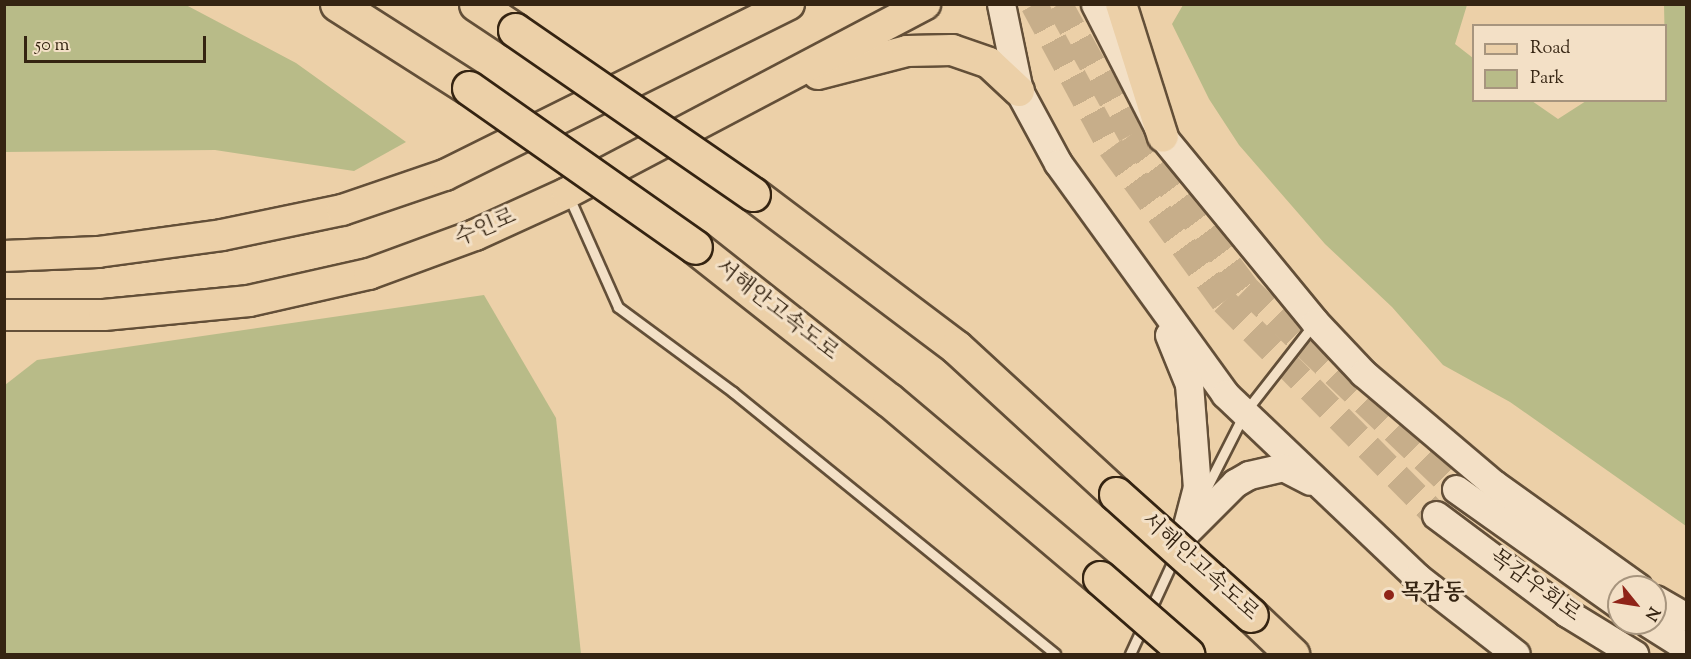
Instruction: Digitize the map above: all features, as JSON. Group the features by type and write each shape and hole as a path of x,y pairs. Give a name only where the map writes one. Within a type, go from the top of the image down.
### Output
{"highway":[{"name":"서해안고속도로","path":"337,4 469,88 695,248 890,400 1187,654"},
{"name":"서해안고속도로","path":"476,4 753,194 956,347 1292,654"}],"main road":[{"path":"4,256 98,252 222,235 342,210 445,175 789,4"},
{"name":"수인로","path":"4,315 104,315 249,301 369,274 475,235 567,193 925,4"},
{"path":"1001,4 1019,91 1058,163 1224,394 1328,490 1417,577 1516,654"},
{"path":"1095,4 1163,137 1315,322 1363,373 1494,484 1621,575"},
{"path":"1121,4 1163,137"},
{"path":"763,89 907,51 952,50 989,63 1019,91"},
{"path":"1152,295 1189,384 1197,487 1185,533"},
{"path":"1185,533 1235,483 1250,475 1283,467 1328,490"},
{"name":"목감우회로","path":"1456,489 1607,596"},
{"name":"목감우회로","path":"1436,515 1567,613 1634,654"},
{"path":"1667,605 1686,617"},
{"path":"1667,635 1686,647"}],"lane":[{"path":"567,193 618,307 734,392 1055,654"},
{"path":"1130,654 1185,533 1245,412 1315,322"}],"green space":[{"path":"4,5 186,5 296,63 406,142 354,171 215,150 5,152"},
{"path":"1183,5 1467,5 1455,44 1472,57 1472,102 1533,102 1558,119 1584,102 1667,102 1667,24 1664,24 1664,5 1686,5 1686,526 1510,402 1443,365 1392,307 1325,244 1239,145 1209,99 1172,24"},
{"path":"484,295 556,418 581,654 5,654 5,385 37,360"}],"tunnel":[{"path":"1034,4 1111,147 1224,301 1436,515"},
{"path":"1059,4 1131,134 1246,288 1456,489"}],"place":[{"name":"목감동","path":"1389,595"}]}
